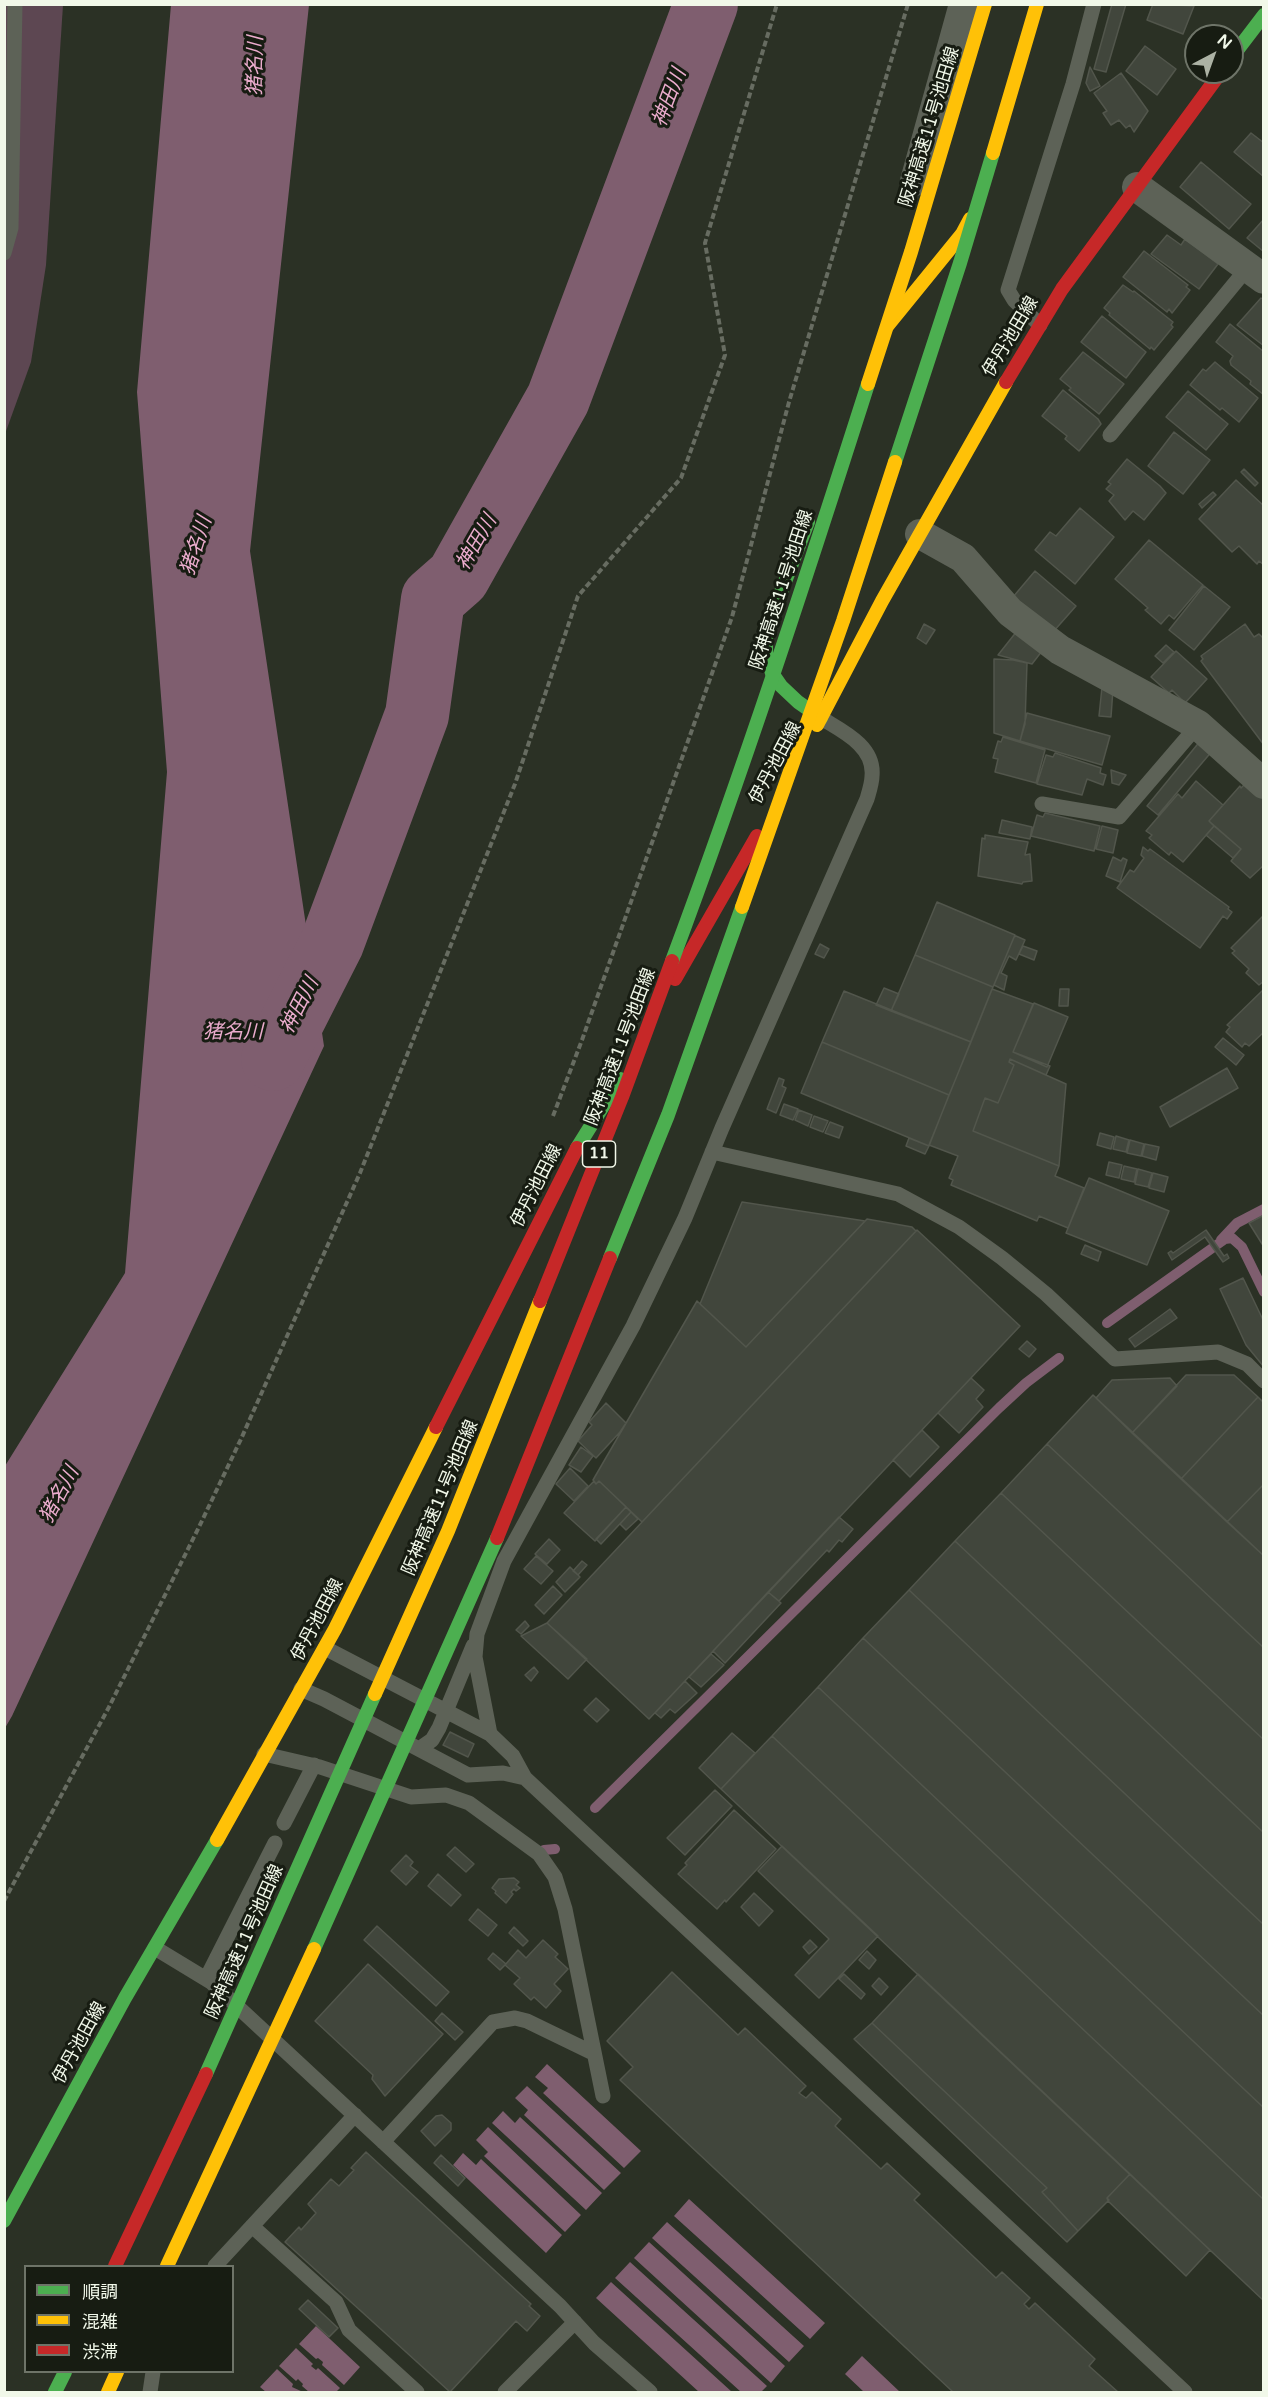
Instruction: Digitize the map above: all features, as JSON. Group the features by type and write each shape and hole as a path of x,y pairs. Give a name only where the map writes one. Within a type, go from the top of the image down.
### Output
{"main road":[{"name":"阪神高速11号池田線","path":"114,2265 215,2055 448,1531 622,1097 706,870 797,605 911,252 985,4"},
{"path":"167,2265 277,2033 488,1561 668,1115 843,621 960,263 1037,4"},
{"path":"820,718 798,702 781,686 772,673 766,656 766,636 837,442 855,382 883,332 962,234 972,216 986,182 1042,4"},
{"path":"1244,41 1263,15"},
{"name":"伊丹池田線","path":"4,2222 88,2065 325,1648 580,1142 629,1064 656,1011 735,876 988,411 1062,289 1212,84"},
{"path":"55,2392 64,2373"},
{"path":"108,2392 117,2373"}],"street":[{"path":"855,382 881,301 964,4"},
{"path":"1137,187 1256,273"},
{"path":"920,534 963,558 1010,612 1060,650 1198,725 1263,784"}],"lane":[{"path":"4,253 8,226 15,4"},
{"path":"1040,325 1014,300 1008,290 1073,84 1094,4"},
{"path":"1110,435 1256,273"},
{"path":"419,1749 432,1740 446,1712 504,1561 633,1326 685,1218 867,799 873,773 867,753 853,737 820,718"},
{"path":"1042,804 1119,817 1198,725"},
{"path":"712,1152 898,1194 959,1227 1002,1258 1046,1294 1115,1359 1218,1352 1246,1364 1263,1381"},
{"path":"477,1634 475,1657 490,1734"},
{"path":"325,1648 490,1734 513,1756 525,1778 1185,2392"},
{"path":"301,1689 468,1775 502,1773 525,1778"},
{"path":"264,1754 314,1765 411,1797 446,1796 469,1803 538,1854 555,1877 565,1909 603,2096"},
{"path":"284,1823 314,1765"},
{"path":"206,1979 275,1843"},
{"path":"154,1948 206,1979 355,2115 575,2322 594,2343 650,2392"},
{"path":"383,2142 494,2022 515,2018 527,2021 593,2053"},
{"path":"216,2265 355,2115"},
{"path":"252,2226 336,2302 349,2330 417,2392"},
{"path":"505,2392 575,2322"},
{"path":"150,2392 153,2373"}],"path":[{"path":"4,1901 109,1707 199,1527 360,1173 515,784 578,596 681,478 725,355 705,243 777,4"},
{"path":"550,1125 732,617 789,402 908,4"}],"shaded area":[{"path":"5,5 63,5 46,265 31,362 5,434"}],"water":[{"name":"猪名川","path":"171,5 309,5 250,551 324,1046 5,1728 5,1466 125,1273 167,772 137,392"},
{"path":"547,2064 641,2151 624,2168 543,2093 548,2088 535,2077"},
{"path":"527,2086 621,2173 604,2190 524,2115 528,2110 515,2098"},
{"path":"503,2111 515,2123 520,2117 602,2193 586,2210 492,2123"},
{"path":"488,2127 581,2215 565,2232 484,2156 488,2152 476,2140"},
{"path":"463,2153 476,2165 481,2159 562,2235 546,2253 453,2165"},
{"path":"689,2199 825,2323 810,2339 674,2216"},
{"path":"667,2222 804,2346 789,2362 652,2238"},
{"path":"649,2242 785,2366 771,2383 634,2258"},
{"path":"630,2262 767,2386 761,2392 741,2392 615,2278"},
{"path":"611,2282 732,2392 699,2392 596,2298"},
{"path":"316,2326 360,2367 344,2385 322,2365 323,2362 299,2344"},
{"path":"296,2348 313,2364 311,2366 316,2370 318,2368 340,2388 336,2392 309,2392 298,2379 296,2381 279,2366"},
{"path":"862,2356 900,2392 864,2392 845,2374"},
{"path":"277,2369 293,2384 292,2387 303,2392 266,2392 260,2387"}],"building":[{"path":"1112,4 1126,4 1106,72 1094,69"},
{"path":"1153,4 1194,6 1187,24 1184,24 1183,34 1147,20"},
{"path":"1145,46 1176,69 1157,95 1126,71"},
{"path":"1090,67 1100,86 1090,91 1086,83"},
{"path":"1121,73 1148,111 1134,132 1130,125 1126,128 1119,120 1111,125 1103,113 1107,111 1094,93"},
{"path":"1251,133 1264,143 1264,177 1234,152"},
{"path":"1201,162 1251,204 1229,229 1180,187"},
{"path":"1264,219 1264,252 1247,238"},
{"path":"1167,235 1181,245 1185,239 1218,264 1199,289 1151,254"},
{"path":"1144,251 1188,285 1186,287 1190,290 1172,313 1169,309 1167,312 1123,277"},
{"path":"1123,285 1173,322 1171,325 1173,327 1154,350 1109,315 1110,313 1104,308"},
{"path":"1261,298 1264,300 1264,346 1237,325"},
{"path":"1102,316 1146,352 1126,378 1081,342"},
{"path":"1230,324 1264,352 1264,395 1231,365 1230,361 1233,356 1216,342"},
{"path":"1083,352 1124,384 1099,414 1069,390 1071,388 1060,379"},
{"path":"1215,362 1258,398 1239,422 1222,408 1220,410 1190,385 1203,369 1206,371"},
{"path":"1063,390 1101,424 1079,451 1065,439 1067,436 1042,416"},
{"path":"1188,391 1228,424 1206,450 1166,417"},
{"path":"1174,432 1210,460 1183,494 1148,466"},
{"path":"1127,459 1166,493 1144,520 1133,511 1125,520 1109,501 1114,495 1106,489 1111,484 1108,482"},
{"path":"1244,469 1258,483 1255,486 1241,472"},
{"path":"1236,480 1264,506 1264,565 1259,561 1257,564 1239,546 1232,552 1199,519"},
{"path":"1213,492 1216,495 1202,508 1199,504"},
{"path":"1080,508 1114,537 1075,584 1035,550 1050,532 1056,536"},
{"path":"1149,540 1203,585 1174,619 1169,615 1161,624 1145,610 1148,608 1115,579"},
{"path":"1035,571 1076,606 1053,632 1013,597"},
{"path":"1204,586 1230,607 1194,650 1169,630"},
{"path":"924,624 935,630 926,644 917,638"},
{"path":"1245,624 1254,637 1259,634 1264,639 1264,745 1201,661 1203,659 1201,656"},
{"path":"1017,631 1042,651 1032,664 998,655"},
{"path":"1166,645 1174,652 1163,663 1155,656"},
{"path":"1176,651 1207,679 1185,703 1172,690 1169,693 1151,677"},
{"path":"994,659 1027,663 1025,724 1020,741 994,733"},
{"path":"1102,687 1113,689 1111,717 1099,716"},
{"path":"1027,713 1110,736 1102,765 1020,741"},
{"path":"1003,737 1045,750 1036,783 995,772 998,759 993,758 998,741 1001,742"},
{"path":"1201,740 1213,750 1158,815 1147,806"},
{"path":"1055,753 1101,768 1100,773 1106,775 1103,785 1087,779 1082,795 1037,784 1046,755 1053,757"},
{"path":"1111,770 1126,775 1119,785 1112,783"},
{"path":"1196,781 1223,805 1209,821 1214,826 1183,862 1171,852 1169,855 1149,838 1152,835 1146,831 1178,794 1182,798"},
{"path":"1246,783 1264,797 1264,865 1250,878 1231,861 1241,849 1209,821 1240,786 1241,788"},
{"path":"1045,813 1100,826 1094,851 1031,836 1037,815 1043,817"},
{"path":"1002,820 1032,827 1030,839 999,833"},
{"path":"1102,826 1118,830 1113,853 1096,849"},
{"path":"1214,826 1241,849 1233,858 1206,835"},
{"path":"985,835 1028,842 1025,855 1030,854 1032,881 1022,884 978,876 982,838 985,839"},
{"path":"1143,847 1148,851 1150,849 1229,907 1228,909 1232,912 1227,919 1223,916 1200,948 1117,888 1130,870 1134,872 1144,858 1141,855"},
{"path":"1113,857 1121,861 1123,858 1127,860 1120,882 1106,876"},
{"path":"937,902 1015,935 993,987 915,955"},
{"path":"1264,915 1264,981 1259,985 1246,973 1249,969 1232,953 1235,951 1231,948"},
{"path":"1016,936 1025,940 1016,960 1009,956 1001,973 1007,976 1004,990 994,985"},
{"path":"820,944 829,949 824,958 815,954"},
{"path":"1023,946 1037,951 1034,960 1019,954"},
{"path":"915,955 993,987 971,1042 891,1011"},
{"path":"884,988 899,994 891,1011 876,1005"},
{"path":"992,989 1033,1004 1013,1052 1050,1066 1046,1075 1010,1059 1009,1062 1014,1065 998,1103 985,1098 973,1131 1059,1166 1055,1176 1084,1188 1068,1228 1039,1216 1037,1221 951,1185 953,1180 949,1178 958,1156 929,1145"},
{"path":"1060,989 1069,989 1068,1006 1059,1006"},
{"path":"1264,989 1264,1032 1249,1046 1245,1043 1242,1047 1226,1032 1230,1027 1227,1025"},
{"path":"844,991 971,1042 949,1095 822,1042"},
{"path":"1034,1003 1068,1017 1047,1067 1013,1052"},
{"path":"1223,1038 1244,1055 1236,1065 1215,1047"},
{"path":"822,1042 949,1095 929,1146 801,1093"},
{"path":"1010,1059 1066,1084 1059,1166 973,1131 985,1098 998,1103 1014,1065 1009,1062"},
{"path":"1227,1068 1238,1088 1170,1127 1160,1107"},
{"path":"779,1078 784,1080 782,1086 786,1088 776,1113 767,1109"},
{"path":"784,1104 798,1109 793,1120 780,1115"},
{"path":"799,1110 812,1115 808,1126 795,1120"},
{"path":"814,1116 828,1121 823,1132 810,1127"},
{"path":"830,1122 843,1127 839,1138 825,1133"},
{"path":"1100,1133 1114,1137 1111,1149 1097,1145"},
{"path":"1116,1136 1129,1140 1126,1152 1113,1149"},
{"path":"909,1138 929,1146 925,1154 906,1146"},
{"path":"1130,1140 1144,1144 1141,1156 1127,1153"},
{"path":"1145,1144 1159,1147 1156,1160 1142,1156"},
{"path":"1109,1162 1122,1165 1119,1178 1106,1175"},
{"path":"1124,1166 1137,1169 1134,1182 1121,1179"},
{"path":"1138,1169 1152,1173 1148,1187 1135,1184"},
{"path":"1153,1173 1168,1177 1164,1192 1149,1188"},
{"path":"1089,1178 1169,1211 1147,1265 1066,1233"},
{"path":"742,1202 865,1221 746,1347 700,1304"},
{"path":"1264,1215 1264,1247 1249,1223"},
{"path":"867,1219 912,1227 916,1231 642,1522 599,1481 596,1484 593,1480 697,1301 746,1347"},
{"path":"917,1230 1020,1326 649,1719 547,1623"},
{"path":"1206,1230 1224,1256 1227,1254 1229,1258 1223,1262 1205,1237 1172,1260 1168,1253 1171,1251 1173,1253"},
{"path":"1085,1245 1101,1252 1098,1261 1081,1254"},
{"path":"1243,1278 1264,1322 1264,1367 1246,1345 1220,1289"},
{"path":"1170,1309 1177,1318 1135,1347 1129,1339"},
{"path":"1027,1341 1036,1349 1029,1357 1019,1349"},
{"path":"1186,1375 1234,1375 1258,1397 1181,1479 1132,1433"},
{"path":"971,1378 984,1390 976,1399 983,1407 959,1433 938,1413"},
{"path":"1170,1378 1177,1386 1132,1433 1096,1398 1112,1380"},
{"path":"1093,1395 1264,1556 1264,1648 1047,1444"},
{"path":"1258,1397 1264,1403 1264,1484 1227,1522 1181,1479"},
{"path":"606,1403 626,1423 596,1458 578,1441 592,1425 589,1422"},
{"path":"922,1430 939,1447 910,1477 893,1460"},
{"path":"1047,1444 1264,1648 1264,1740 1001,1493"},
{"path":"581,1447 593,1456 581,1472 569,1465"},
{"path":"570,1468 588,1486 574,1501 556,1484"},
{"path":"594,1481 596,1484 599,1481 626,1507 595,1541 564,1513"},
{"path":"1264,1484 1264,1556 1227,1522"},
{"path":"1001,1493 1264,1740 1264,1833 955,1541"},
{"path":"626,1507 631,1512 601,1544 596,1539"},
{"path":"631,1512 638,1519 626,1530 620,1524"},
{"path":"839,1517 853,1529 842,1542 839,1540 829,1552 827,1550 779,1601 768,1592"},
{"path":"549,1539 560,1550 547,1564 535,1554"},
{"path":"955,1541 1264,1833 1264,1925 909,1590"},
{"path":"536,1556 553,1571 541,1584 524,1569"},
{"path":"582,1561 587,1565 578,1575 573,1571"},
{"path":"570,1567 580,1577 565,1592 556,1582"},
{"path":"553,1586 562,1595 544,1614 535,1605"},
{"path":"909,1590 1264,1925 1264,2016 863,1638"},
{"path":"768,1592 781,1603 725,1663 713,1651"},
{"path":"525,1621 529,1626 521,1634 516,1630"},
{"path":"547,1623 587,1659 568,1679 521,1636"},
{"path":"863,1638 1264,2016 1264,2108 818,1687"},
{"path":"711,1654 724,1665 701,1687 689,1677"},
{"path":"534,1667 538,1672 531,1681 525,1675"},
{"path":"685,1681 697,1693 675,1713 670,1709 661,1718 655,1713"},
{"path":"818,1687 1264,2108 1264,2200 772,1736"},
{"path":"596,1698 609,1710 597,1722 584,1710"},
{"path":"450,1732 474,1744 468,1757 443,1745"},
{"path":"732,1733 755,1753 721,1789 699,1768"},
{"path":"772,1736 1264,2200 1264,2301 721,1789"},
{"path":"715,1790 732,1806 685,1855 667,1838"},
{"path":"734,1810 776,1849 717,1909 678,1874 687,1865 685,1863"},
{"path":"782,1846 878,1936 819,1998 795,1975 829,1939 758,1871"},
{"path":"455,1847 474,1864 466,1872 447,1855"},
{"path":"406,1855 413,1862 410,1866 418,1872 406,1885 391,1871"},
{"path":"438,1874 461,1895 451,1906 428,1886"},
{"path":"514,1878 519,1882 516,1885 520,1888 511,1892 513,1894 506,1903 492,1888 499,1879"},
{"path":"754,1893 773,1911 759,1926 741,1907"},
{"path":"478,1909 497,1925 488,1936 469,1920"},
{"path":"377,1926 449,1992 436,2006 364,1940"},
{"path":"514,1927 528,1941 523,1946 509,1933"},
{"path":"543,1940 558,1954 555,1957 568,1969 554,1984 561,1991 546,2008 534,1997 531,2000 514,1984 520,1978 505,1965 518,1950 526,1958"},
{"path":"810,1940 817,1947 809,1954 803,1947"},
{"path":"867,1951 876,1960 869,1969 859,1960"},
{"path":"493,1953 506,1964 500,1970 488,1959"},
{"path":"368,1964 443,2034 385,2096 372,2079 373,2075 315,2021"},
{"path":"672,1972 738,2035 745,2028 806,2086 799,2093 806,2098 812,2092 841,2119 835,2126 881,2169 887,2163 920,2194 914,2200 996,2278 1002,2272 1030,2298 1024,2304 1029,2309 1035,2303 1095,2359 1089,2366 1118,2392 953,2392 620,2080 633,2067 607,2041"},
{"path":"844,1974 865,1994 861,1999 839,1979"},
{"path":"918,1974 1130,2174 1107,2198 1109,2200 1078,2231 1042,2192 1047,2188 872,2023"},
{"path":"879,1978 888,1987 881,1995 872,1986"},
{"path":"442,2013 463,2032 455,2040 435,2021"},
{"path":"872,2023 1047,2188 1042,2192 1078,2231 1067,2242 854,2039"},
{"path":"442,2115 451,2123 451,2130 435,2146 421,2131 436,2116"},
{"path":"366,2152 531,2304 529,2306 540,2316 527,2331 516,2321 450,2392 285,2242 299,2227 301,2230 316,2213 308,2204 331,2179 339,2186"},
{"path":"441,2155 465,2178 458,2186 434,2163"},
{"path":"1130,2174 1210,2250 1186,2276 1108,2201 1107,2198"},
{"path":"308,2300 338,2328 329,2337 299,2309"}],"waterway":[{"name":"神田川","path":"273,1059 332,943 417,715 433,599 458,577 558,399 706,4"},
{"path":"1221,1240 1237,1223 1264,1209"},
{"path":"1107,1323 1225,1239 1232,1238 1242,1247 1264,1292"},
{"path":"595,1808 999,1408 1026,1383 1059,1358"},
{"path":"544,1850 555,1849"}],"traffic: fast":[{"path":"1244,41 1264,15"},
{"path":"895,462 993,153"},
{"path":"672,961 773,674 868,384"},
{"path":"808,522 771,618 766,636 766,655 772,673 781,686 798,702 821,718"},
{"path":"610,1258 668,1115 742,907"},
{"path":"577,1148 620,1079"},
{"path":"314,1949 497,1538"},
{"path":"206,2074 375,1694"},
{"path":"4,2221 125,1998 217,1840"},
{"path":"55,2392 64,2373"}],"traffic: slow":[{"path":"868,384 911,252 985,4"},
{"path":"993,153 1037,4"},
{"path":"888,325 962,234 970,219"},
{"path":"817,725 882,601 1006,382"},
{"path":"742,907 843,621 895,462"},
{"path":"375,1694 448,1531 540,1301"},
{"path":"217,1840 335,1629 436,1427"},
{"path":"167,2265 314,1949"},
{"path":"108,2392 117,2373"}],"traffic: jam":[{"path":"1006,382 1062,289 1212,84"},
{"path":"675,979 757,836"},
{"path":"540,1301 622,1097 672,961"},
{"path":"436,1427 577,1148"},
{"path":"497,1538 610,1258"},
{"path":"115,2265 206,2074"}]}
